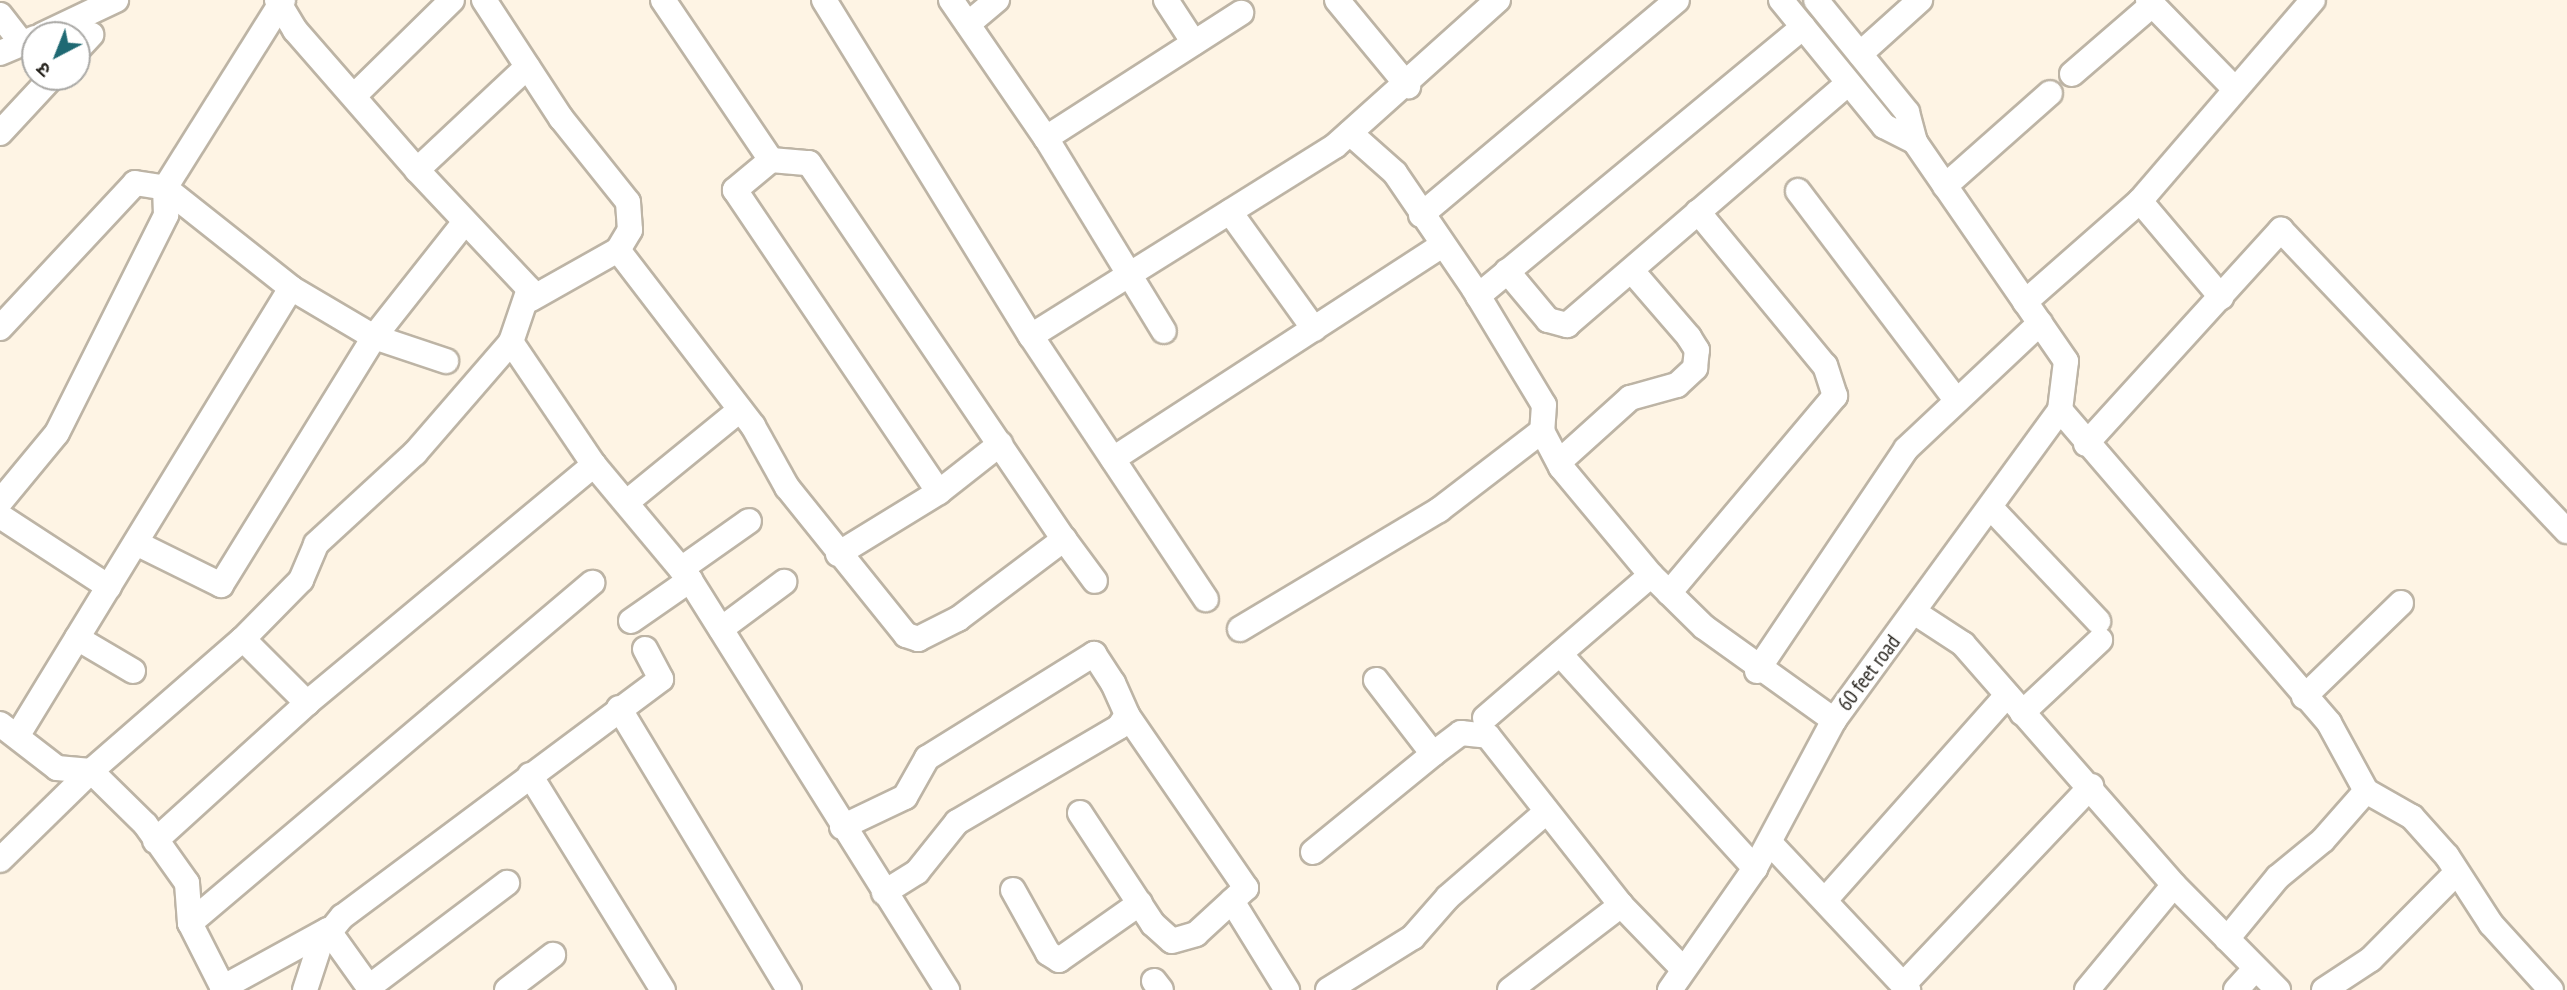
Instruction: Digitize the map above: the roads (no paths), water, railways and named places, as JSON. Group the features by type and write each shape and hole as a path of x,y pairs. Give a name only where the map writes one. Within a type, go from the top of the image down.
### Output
{"street":[{"path":"70,21 116,0"},
{"path":"354,96 452,0"},
{"path":"0,860 91,771 243,639 301,580 316,544 415,453 511,342 531,299 618,250 630,230 628,202 527,67 484,0"},
{"path":"663,0 771,160"},
{"path":"824,0 1031,336 1206,599"},
{"path":"951,0 1046,138 1126,277 1164,331"},
{"path":"968,24 997,0"},
{"path":"1166,0 1194,43"},
{"path":"1337,0 1408,86"},
{"path":"1031,336 1230,212 1350,133 1408,86 1498,0"},
{"path":"1421,215 1677,0"},
{"path":"1781,0 1884,126 1915,142"},
{"path":"1757,671 1869,497 1906,449 2040,323 1915,142 1907,112 1816,0"},
{"path":"1860,54 1920,0"},
{"path":"2025,302 2140,201 2233,87 2313,0"},
{"path":"280,1 295,30 464,223 512,268 531,299"},
{"path":"0,502 57,433 166,215 165,188 280,1"},
{"path":"2072,74 2150,2 2233,87"},
{"path":"1046,138 1241,13"},
{"path":"0,15 21,38"},
{"path":"1478,296 1803,27"},
{"path":"416,170 527,67"},
{"path":"1507,271 1548,320 1567,325 1848,83"},
{"path":"0,133 39,91"},
{"path":"1945,186 2050,93"},
{"path":"1350,133 1395,173 1440,247 1478,296 1544,405 1542,430 1559,462 1651,575 1757,671 1834,720"},
{"path":"939,492 735,190 771,160 809,163 1095,581"},
{"path":"0,328 135,183 165,188 291,288 374,337 446,361"},
{"path":"1798,191 1957,401"},
{"path":"2140,201 2221,298"},
{"path":"1230,212 1314,329"},
{"path":"1669,593 1828,408 1835,387 1698,212"},
{"path":"136,543 221,585 374,337 464,223"},
{"path":"2086,444 2281,230 2567,531"},
{"path":"1113,459 1440,247"},
{"path":"618,250 740,410 838,554 891,621 918,639 958,619 1064,539"},
{"path":"1559,462 1630,398 1677,385 1695,368 1697,350 1689,337 1632,271"},
{"path":"291,288 77,638 10,729 57,768 91,771 155,841 187,883 190,923 223,989 328,930 530,775 661,679 645,649"},
{"name":"60 feet road","path":"1676,980 1755,868 1834,720 2060,410 2066,361 2040,323"},
{"path":"511,342 594,465 686,575 842,827 947,990"},
{"path":"627,502 740,410"},
{"path":"2060,410 2086,444 2329,723 2366,791 2412,817 2456,873 2491,925 2550,989"},
{"path":"1240,629 1439,510 1542,430"},
{"path":"838,554 939,492 1000,444"},
{"path":"155,841 307,703 594,465"},
{"path":"1826,899 2014,704 2099,631 1991,508"},
{"path":"0,516 108,587"},
{"path":"631,621 749,521"},
{"path":"1485,718 1651,575"},
{"path":"721,629 783,582"},
{"path":"190,923 592,583"},
{"path":"2304,697 2402,603"},
{"path":"1914,612 1963,644 2014,704 2091,786 2174,885 2227,939 2253,971 2278,990"},
{"path":"77,638 133,671"},
{"path":"243,639 307,703"},
{"path":"842,827 905,797 927,758 1094,654 1127,715 1246,888 1183,941 1163,936 1080,813"},
{"path":"1560,654 1755,868"},
{"path":"1376,680 1433,754"},
{"path":"620,708 789,990"},
{"path":"884,893 917,872 957,822 1112,732 1127,715"},
{"path":"1313,852 1461,733 1488,736 1621,905 1676,980"},
{"path":"530,775 663,990"},
{"path":"1769,843 1826,899 1905,988 2091,786"},
{"path":"2227,939 2278,877 2323,840 2366,791"},
{"path":"1328,990 1413,937 1448,897 1546,812"},
{"path":"2324,990 2371,959 2456,873"},
{"path":"328,930 370,989 507,883"},
{"path":"2087,990 2174,885"},
{"path":"1013,890 1048,953 1059,960 1140,903"},
{"path":"1232,901 1287,990"},
{"path":"1510,990 1621,905"},
{"path":"304,990 328,930"},
{"path":"507,990 553,955"},
{"path":"2236,990 2253,971"}]}
